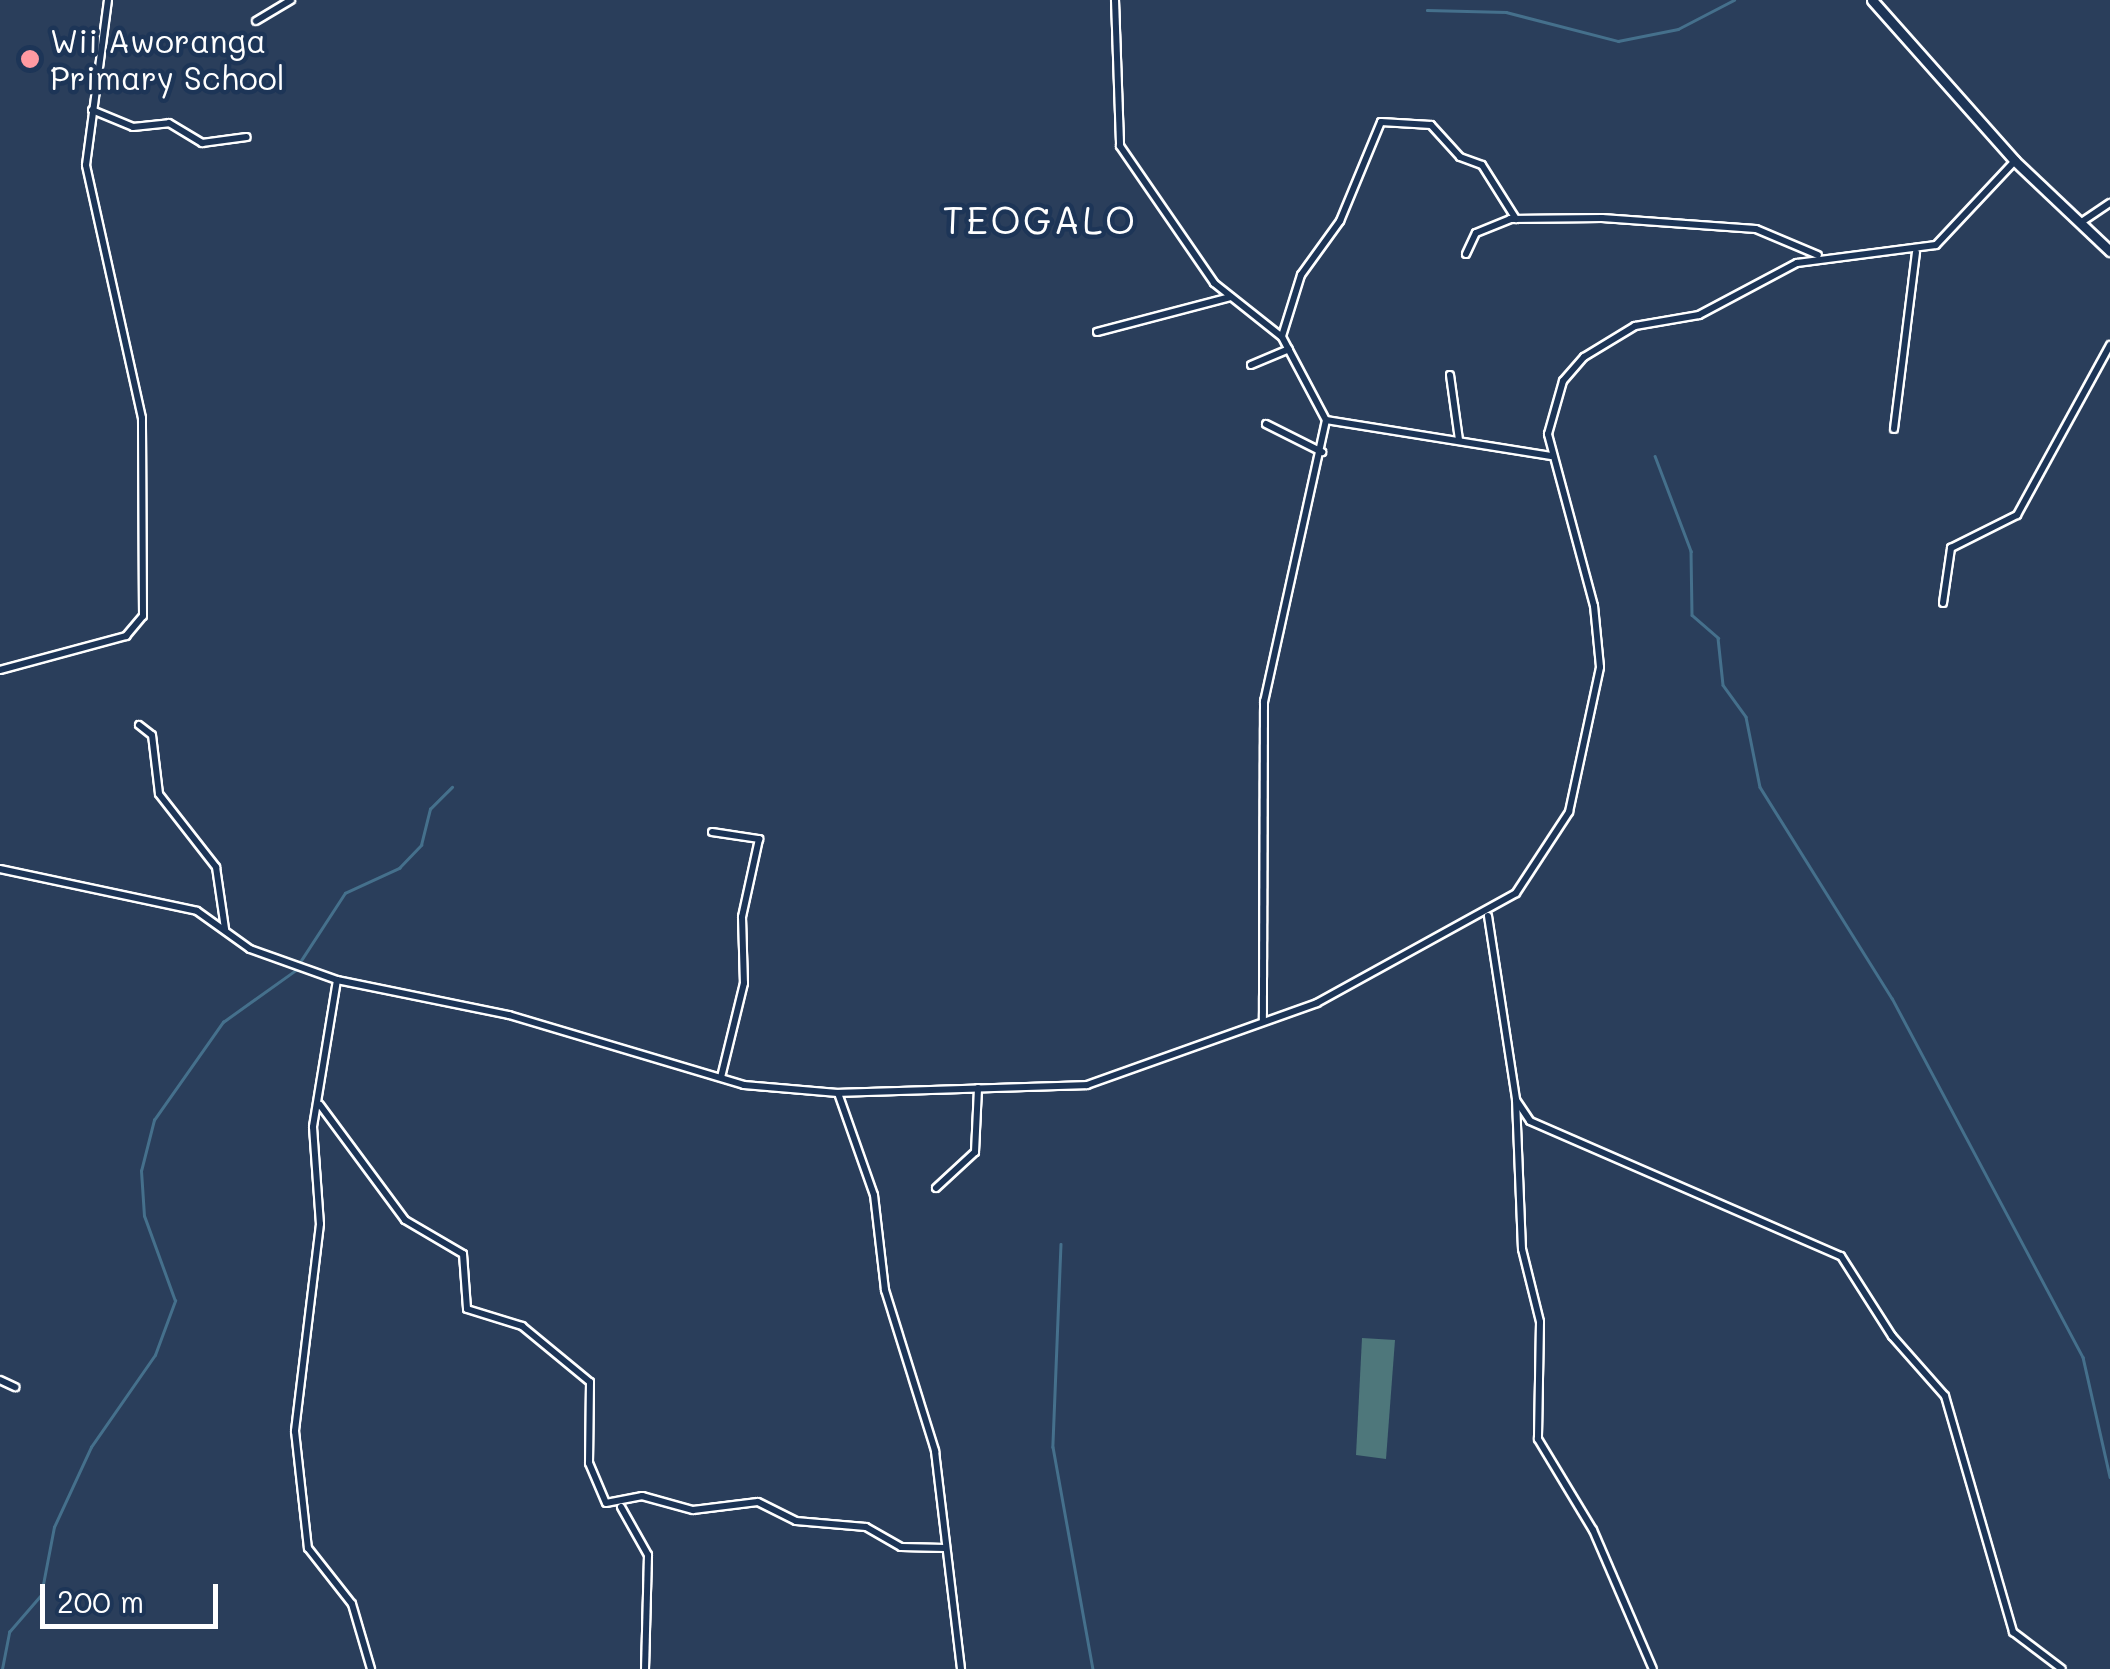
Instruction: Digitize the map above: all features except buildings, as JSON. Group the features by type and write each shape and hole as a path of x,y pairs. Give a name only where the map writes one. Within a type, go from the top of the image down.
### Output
{"main road":[{"path":"1872,0 2015,162 2110,251"}],"street":[{"path":"0,670 126,636 143,616 142,418 87,176 108,0"},
{"path":"256,21 291,0"},
{"path":"1114,0 1115,133 1232,297 1282,337 1326,420 1262,724 1263,1021"},
{"path":"92,110 134,127 169,123 202,143 247,137"},
{"path":"1282,337 1302,275 1340,220 1381,122 1430,125 1460,156 1480,162 1516,219"},
{"path":"1466,254 1476,234 1516,219 1741,227 1819,256 1916,252 1948,235 2015,162"},
{"path":"2080,224 2110,202"},
{"path":"1894,429 1916,252"},
{"path":"0,869 159,900 226,931 260,954 337,980 510,1015 721,1077 838,1093 1087,1085 1317,1003 1444,925 1488,916 1557,838 1596,708 1598,623 1551,456 1548,410 1584,357 1636,326 1700,315 1819,256"},
{"path":"1097,332 1232,297"},
{"path":"1943,603 1951,548 2017,515 2110,345"},
{"path":"1251,365 1288,349"},
{"path":"1450,375 1459,440"},
{"path":"1326,420 1551,456"},
{"path":"1266,424 1322,452"},
{"path":"139,725 152,735 158,794 216,868 226,931"},
{"path":"712,832 759,839 742,916 744,984 721,1077"},
{"path":"1488,916 1516,1100 1522,1251 1541,1330 1538,1440 1593,1530 1654,1669"},
{"path":"337,980 313,1138 320,1224 295,1430 308,1548 352,1604 371,1669"},
{"path":"936,1188 975,1152 978,1088"},
{"path":"838,1093 866,1169 885,1290 935,1451 960,1669"},
{"path":"1516,1100 1541,1130 1610,1152 1841,1256 1892,1336 1946,1396 2013,1632 2062,1669"},
{"path":"320,1105 406,1220 463,1254 467,1309 522,1326 590,1382 590,1464 606,1503 621,1507 642,1496 693,1510 758,1502 796,1521 866,1527 901,1547 945,1548"},
{"path":"0,1380 14,1387"},
{"path":"621,1507 648,1556 645,1669"}],"green space":[{"path":"1362,1338 1395,1340 1386,1459 1356,1455"}],"waterway":[{"path":"1427,10 1506,12 1618,41 1678,29 1734,0"},
{"path":"1655,456 1691,551 1692,615 1718,638 1723,685 1746,717 1760,787 1892,998 2083,1357 2110,1477"},
{"path":"300,962 345,893 399,868 421,845 430,809 452,787"},
{"path":"2,1669 9,1632 41,1595 54,1527 91,1447 155,1355 175,1301 144,1216 141,1171 154,1120 223,1022 296,970"},
{"path":"1061,1244 1053,1447 1093,1669"}],"place":[{"name":"Wii Aworanga Primary School","path":"30,59"}],"district":[{"name":"TEOGALO","path":"1040,220"}]}
